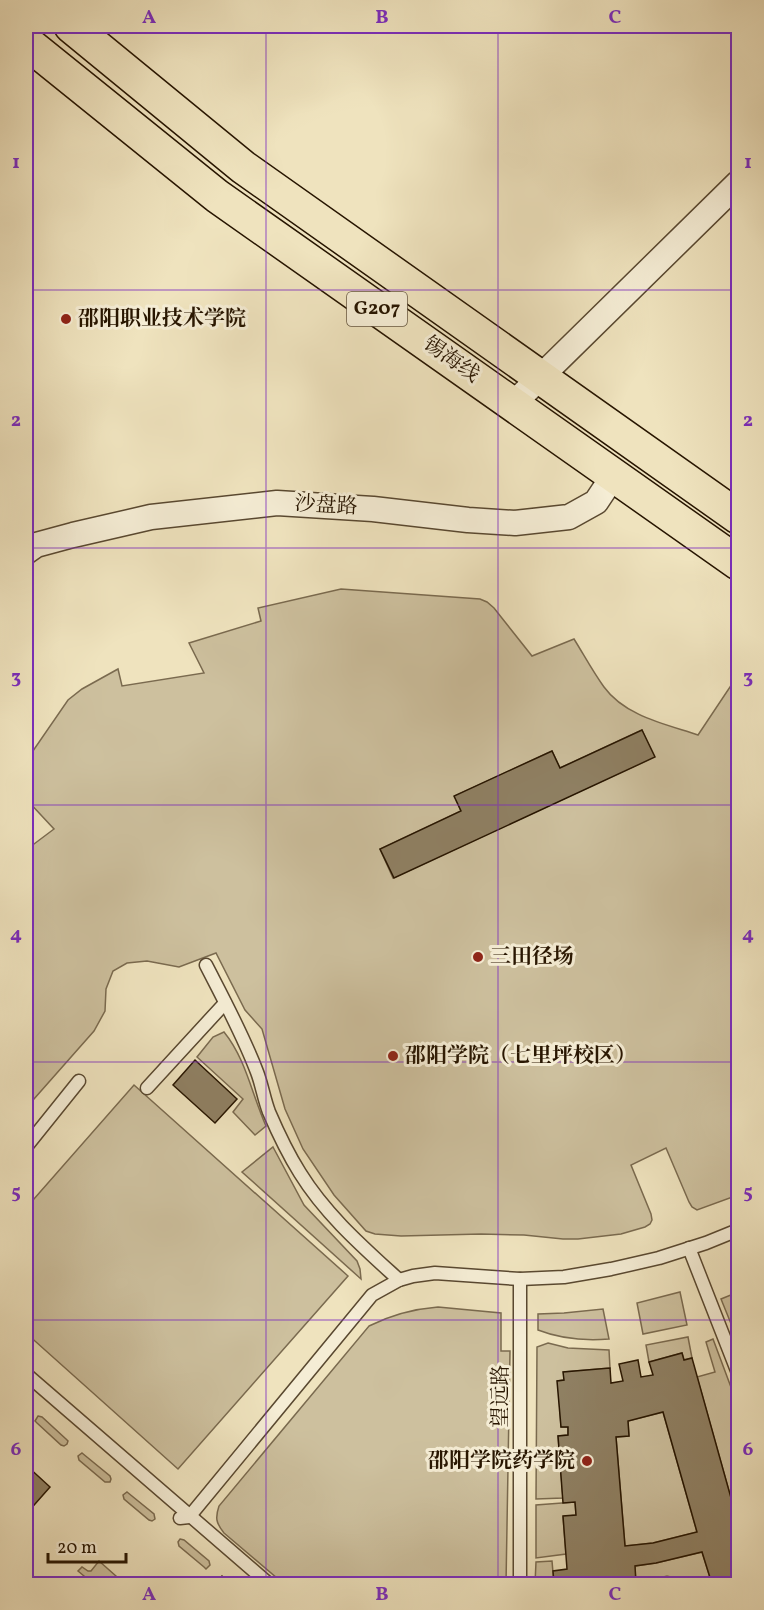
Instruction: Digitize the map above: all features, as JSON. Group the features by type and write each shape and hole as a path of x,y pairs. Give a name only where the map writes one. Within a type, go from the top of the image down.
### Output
{"highway":[{"name":"锡海线","path":"71,26 243,166 738,517"},
{"name":"锡海线","path":"26,42 217,196 738,563"}],"street":[{"path":"513,404 738,183"},
{"name":"沙盘路","path":"26,552 36,545 151,517 277,503 373,509 504,522 569,517 596,502 614,475"}],"lane":[{"path":"206,965 240,1032 257,1072 269,1110 299,1172 318,1200 351,1236 399,1280"},
{"path":"147,1088 225,1003"},
{"path":"26,1147 79,1081"},
{"path":"185,1518 372,1295 399,1280 435,1273 520,1279 564,1277 658,1258 738,1230"},
{"path":"689,1248 738,1373"},
{"name":"望远路","path":"520,1279 520,1584"},
{"path":"26,1374 185,1518 269,1584"}],"shaded area":[{"path":"341,589 480,599 494,608 532,656 574,639 604,687 623,705 659,723 698,735 738,675 738,1195 697,1210 692,1207 666,1148 631,1165 652,1220 645,1227 621,1234 563,1239 481,1234 401,1236 366,1231 334,1195 303,1149 285,1109 262,1029 245,1010 216,953 179,967 147,961 127,963 113,971 106,989 105,1011 94,1031 26,1108 26,850 54,829 26,799 26,761 68,700 82,689 118,669 122,686 204,673 189,643 261,621 258,608","holes":["642,730 654,757 393,878 380,849 461,811 455,796 552,751 560,768"]},
{"path":"224,1032 243,1065 266,1126 255,1135 233,1112 243,1099 197,1057 213,1037"},
{"path":"134,1085 348,1276 178,1469 26,1333 26,1208"},
{"path":"273,1147 304,1205 357,1261 361,1279 242,1172"},
{"path":"680,1292 687,1325 643,1334 637,1303"},
{"path":"738,1292 738,1341 721,1299"},
{"path":"438,1307 501,1313 501,1351 510,1351 506,1584 284,1584 224,1533 217,1520 219,1506 369,1326 402,1313"},
{"path":"603,1309 609,1339 573,1339 538,1330 538,1314"},
{"path":"688,1337 692,1358 684,1360 682,1353 649,1362 646,1345"},
{"path":"713,1339 738,1406 738,1523 697,1377 715,1372 706,1342"},
{"path":"548,1343 568,1348 609,1350 610,1368 564,1372 564,1380 558,1381 561,1427 568,1427 568,1435 558,1436 563,1498 536,1499 537,1347"},
{"path":"663,1412 697,1532 653,1543 625,1546 616,1437 629,1436 628,1421"},
{"path":"38,1416 66,1439 67,1444 61,1445 37,1423 35,1421"},
{"path":"82,1453 110,1476 110,1482 105,1482 79,1460 78,1456"},
{"path":"127,1492 154,1514 155,1519 149,1520 124,1499 123,1495"},
{"path":"575,1502 576,1515 563,1517 566,1554 536,1558 536,1505"},
{"path":"180,1539 209,1561 210,1565 206,1569 179,1546"},
{"path":"702,1552 712,1584 636,1584 635,1566"},
{"path":"99,1561 125,1584 87,1584 90,1581 78,1571 82,1567 91,1571"},
{"path":"552,1561 554,1584 535,1584 536,1562"}],"building":[{"path":"642,730 655,757 394,878 380,849 461,811 454,796 552,751 560,768"},
{"path":"195,1060 237,1099 215,1123 173,1085"},
{"path":"682,1353 684,1360 692,1358 738,1523 738,1584 712,1584 702,1552 635,1566 636,1584 554,1584 553,1571 567,1569 563,1516 576,1515 575,1502 563,1503 558,1436 568,1435 568,1427 561,1427 557,1381 564,1380 563,1372 610,1368 611,1383 623,1381 619,1364 638,1360 641,1377 653,1375 649,1362","holes":["663,1412 697,1532 653,1543 625,1546 616,1437 629,1436 628,1421"]},
{"path":"26,1465 50,1487 28,1512 26,1510"},
{"path":"222,1576 232,1584 215,1584"}],"place":[{"name":"邵阳职业技术学院","path":"66,319"},
{"name":"三田径场","path":"478,957"},
{"name":"邵阳学院（七里坪校区）","path":"393,1056"},
{"name":"邵阳学院药学院","path":"587,1461"}]}
